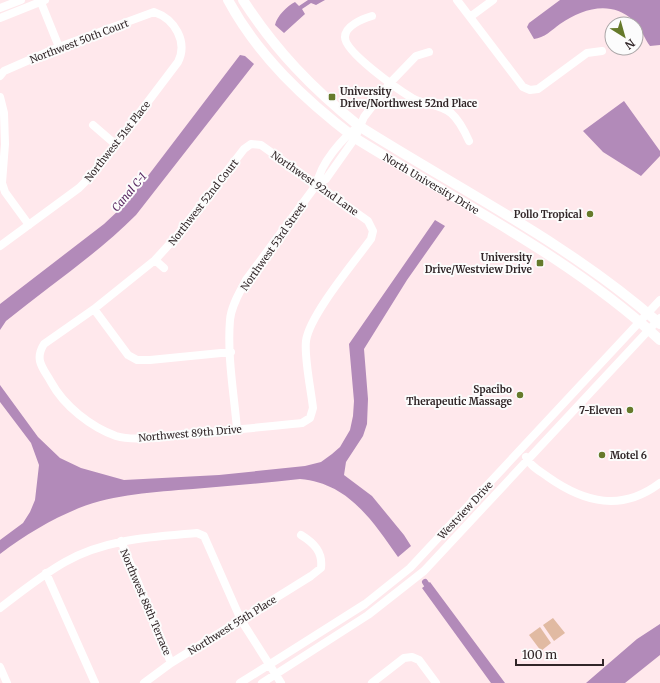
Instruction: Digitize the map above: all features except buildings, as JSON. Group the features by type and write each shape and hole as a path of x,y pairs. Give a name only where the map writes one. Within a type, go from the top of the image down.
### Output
{"main road":[{"name":"North University Drive","path":"228,0 247,31 283,75 308,100 351,136 486,216 601,291 660,340"},
{"name":"North University Drive","path":"243,0 259,25 293,66 330,103 359,126 575,257 610,282 659,321"},
{"path":"486,216 502,218 506,215"}],"street":[{"path":"0,8 21,0"},
{"path":"456,0 523,86 530,90 538,89 586,53 602,51"},
{"path":"470,17 493,0"},
{"path":"0,18 42,1 59,47"},
{"name":"Northwest 50th Court","path":"0,76 4,72 59,47 154,12 160,14"},
{"name":"Northwest 51st Place","path":"0,246 79,188 94,173 178,62 183,53 183,42 170,22 160,14"},
{"path":"372,16 361,19 346,31 344,39 348,46 356,55 390,83 412,98 435,105 452,114 465,131 469,141"},
{"path":"359,126 390,83 416,56 429,52"},
{"path":"0,97 4,113 5,144 2,183 5,192 29,225"},
{"path":"92,125 115,144"},
{"name":"Northwest 53rd Street","path":"317,184 319,173 329,159 359,126"},
{"name":"Northwest 53rd Street","path":"237,429 230,320 237,296 246,280 317,184 326,178 336,164 351,136"},
{"name":"Northwest 92nd Lane","path":"251,144 260,145 317,184 368,221 373,231 372,239 315,317 308,332 306,343 313,408 310,418"},
{"name":"Northwest 52nd Court","path":"39,352 44,344 94,309 155,260 176,237 244,149 251,144"},
{"path":"329,159 336,164"},
{"path":"155,260 164,268"},
{"name":"Westview Drive","path":"240,683 353,612 395,581 437,540 522,450 660,300"},
{"path":"94,309 128,355 137,360 231,352"},
{"name":"Westview Drive","path":"262,683 368,615 410,583 446,549 648,330 659,321"},
{"name":"Northwest 89th Drive","path":"39,352 40,362 53,386 65,401 79,415 96,426 117,436 147,438 302,423 310,418"},
{"path":"522,450 528,460 559,485 594,500 616,502 634,498 660,483"},
{"path":"516,456 528,460"},
{"path":"0,608 46,573 83,553 121,542 197,533 204,536 241,620 281,683"},
{"name":"Northwest 55th Place","path":"144,683 171,663 312,576 320,568 322,559 313,542 302,534"},
{"name":"Northwest 88th Terrace","path":"121,542 171,663"},
{"path":"46,573 95,683"},
{"path":"372,683 404,658 412,657 419,660 436,683"},
{"path":"0,667 7,683"}],"shaded area":[{"path":"308,0 325,0 316,5 311,3 302,9 305,14 284,33 275,25 280,15 289,6 295,2 299,6"},
{"path":"560,0 660,0 660,45 650,46 644,36 644,16 627,16 616,10 606,8 587,10 569,18 545,35 534,39 527,27 529,23"},
{"path":"240,55 245,56 254,64 136,215 105,244 6,321 0,330 0,304 104,224 120,209 144,181"},
{"path":"624,101 660,151 660,156 641,176 603,152 583,131"},
{"path":"435,220 445,226 407,280 364,349 368,399 367,424 363,436 346,462 344,475 372,496 404,535 411,546 398,557 368,517 345,496 332,488 317,482 300,479 149,493 93,503 48,523 28,534 0,554 0,540 23,523 30,512 35,500 39,465 31,443 0,402 0,385 38,437 60,458 81,468 124,480 219,475 305,466 321,462 340,447 350,430 354,401 349,344"},
{"path":"430,582 505,683 491,683 422,588"},
{"path":"553,618 565,633 554,641 543,625"},
{"path":"660,624 660,655 625,683 586,683 637,639"},
{"path":"540,627 551,643 541,651 529,635"}],"waterway":[{"path":"425,582 431,591"}],"place":[{"name":"University Drive/Northwest 52nd Place","path":"332,97"},
{"name":"Pollo Tropical","path":"590,214"},
{"name":"University Drive/Westview Drive","path":"540,263"},
{"name":"Spacibo Therapeutic Massage","path":"520,395"},
{"name":"7-Eleven","path":"630,410"},
{"name":"Motel 6","path":"602,455"}],"water label":[{"name":"Canal C-1","path":"129,192"}]}
